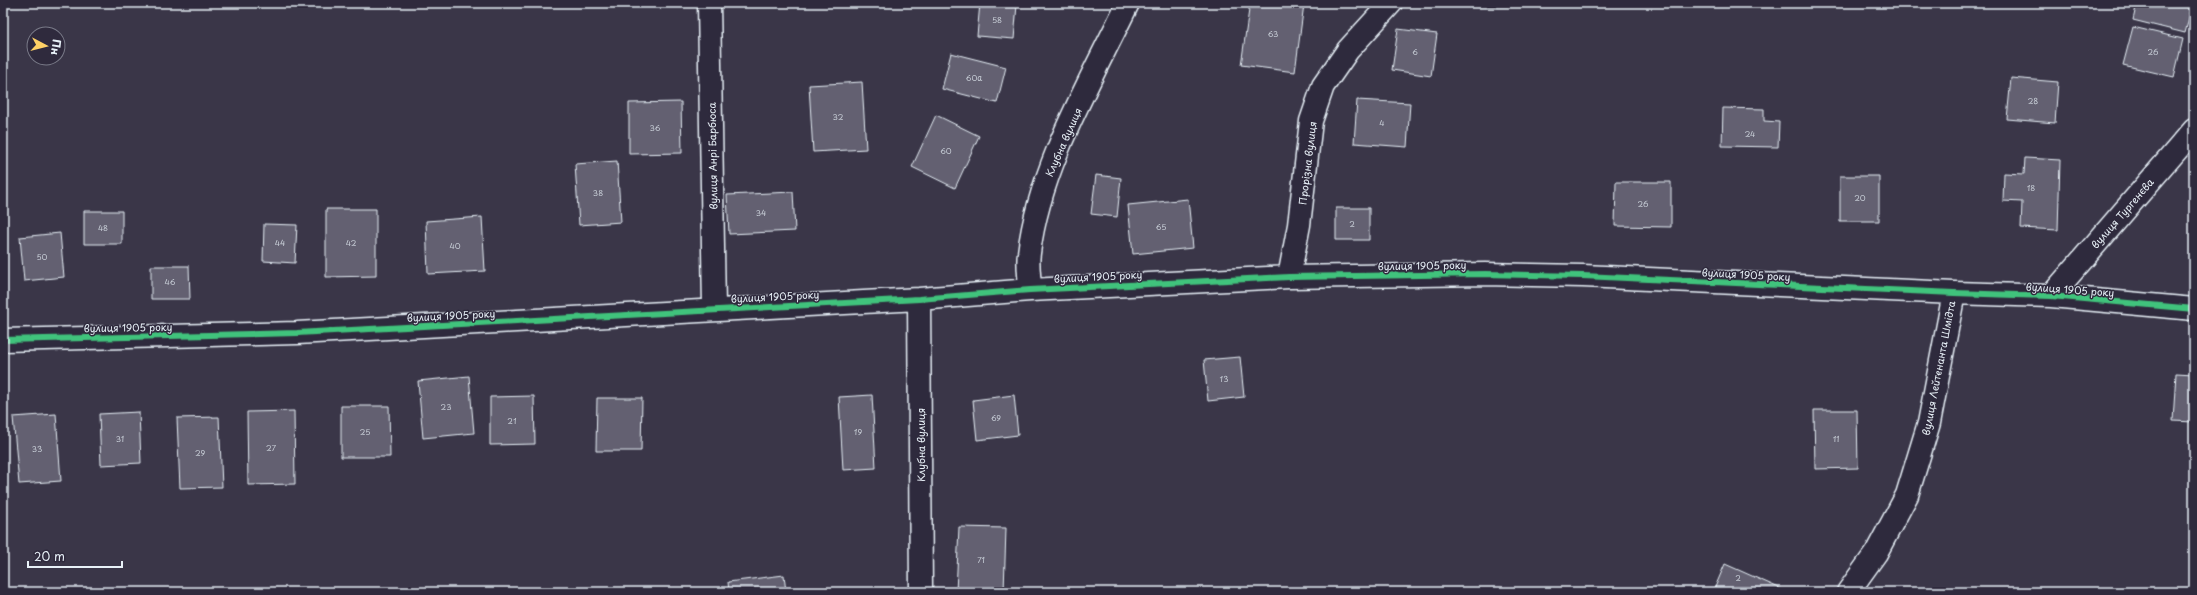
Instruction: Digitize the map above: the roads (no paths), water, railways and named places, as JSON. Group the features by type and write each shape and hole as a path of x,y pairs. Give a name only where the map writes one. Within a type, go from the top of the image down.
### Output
{"street":[{"name":"вулиця Анрі Барбюса","path":"709,3 714,310"},
{"name":"Клубна вулиця","path":"1030,290 1028,255 1037,206 1058,149 1128,3"},
{"name":"Прорізна вулиця","path":"1289,277 1299,225 1311,121 1323,86 1348,50 1391,3"},
{"name":"вулиця Тургенєва","path":"2051,296 2194,130"},
{"name":"вулиця 1905 року","path":"3,340 297,333 919,299 1030,290 1289,277 1485,274 1583,276 2051,296 2194,309"},
{"name":"вулиця Лейтенанта Шмідта","path":"1848,592 1876,553 1907,495 1929,423 1954,293"},
{"name":"Клубна вулиця","path":"919,299 921,592"}]}
